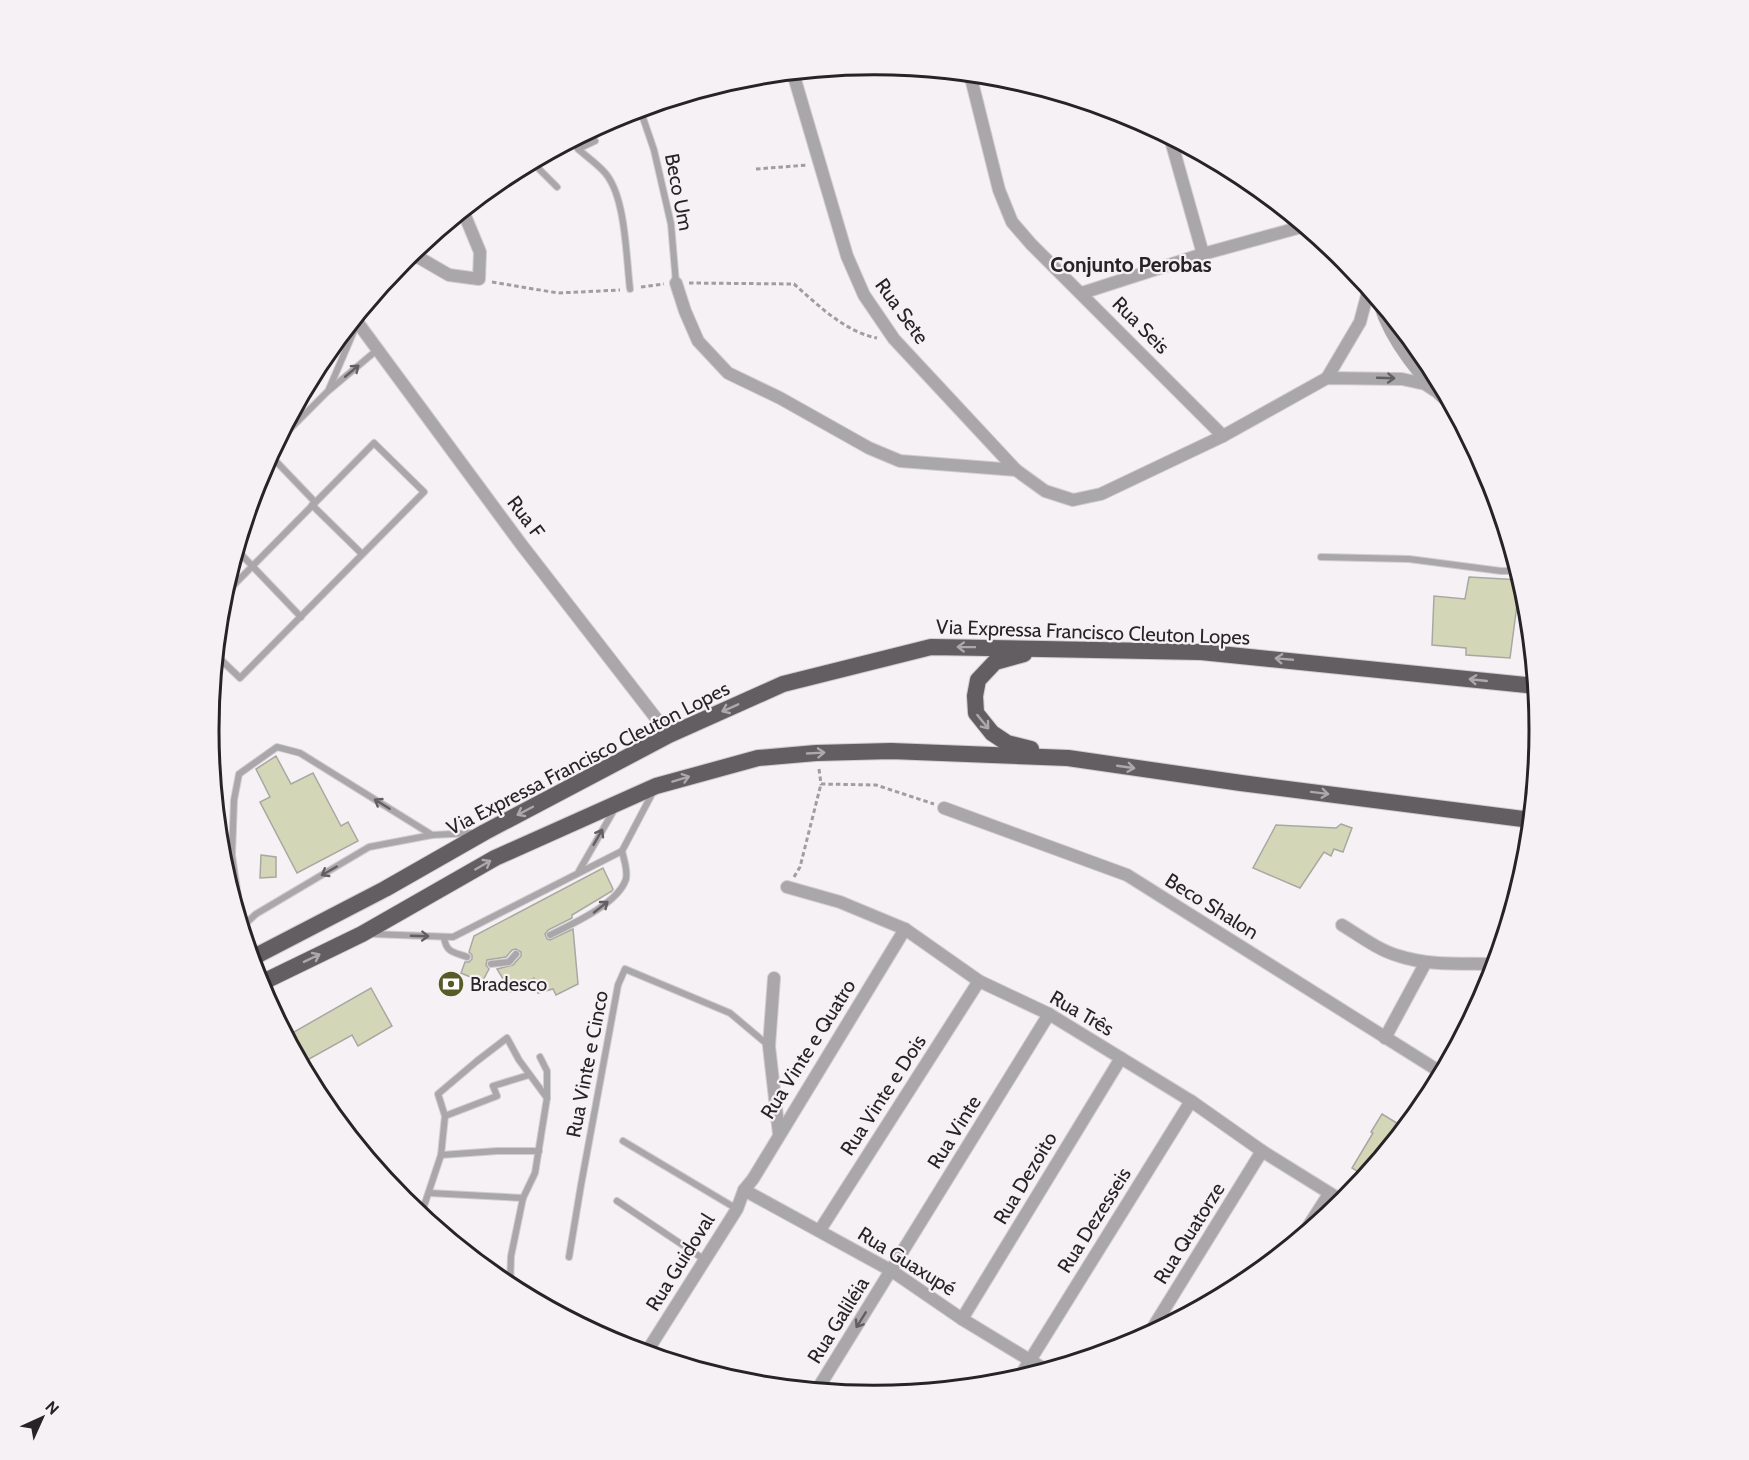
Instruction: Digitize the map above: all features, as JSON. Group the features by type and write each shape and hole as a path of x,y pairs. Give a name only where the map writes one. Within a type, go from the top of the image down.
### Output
{"highway":[{"name":"Via Expressa Francisco Cleuton Lopes","path":"259,954 386,889 485,832 669,735 783,684 931,646 1201,652 1528,685"},
{"path":"1046,649 995,662 978,680 975,696 976,712 992,733 1007,743 1068,758 1523,819"},
{"path":"268,979 362,934 495,858 656,786 758,758 816,753 891,751 1068,758"}],"street":[{"name":"Rua Sete","path":"795,80 847,256 864,295 894,339 1016,470 1031,482 1052,493 1073,500 1101,494 1223,436 1327,378 1402,379 1425,384 1434,390"},
{"name":"Rua Seis","path":"972,83 999,190 1012,222 1223,436"},
{"path":"1173,148 1203,254"},
{"path":"421,258 449,274 478,279 480,252 466,218"},
{"path":"1082,293 1203,254 1295,229"},
{"path":"676,282 698,342 728,372 780,398 868,448 900,461 1016,470"},
{"path":"1327,378 1360,322 1366,297"},
{"name":"Rua F","path":"359,326 521,544 669,735"},
{"path":"1393,330 1403,348 1420,368"},
{"name":"Beco Shalon","path":"944,807 1127,875 1436,1068"},
{"name":"Rua Três","path":"787,887 840,902 905,929 979,981 1049,1014 1191,1101 1262,1151 1334,1197"},
{"path":"1342,925 1381,949 1400,957 1426,962 1486,964"},
{"name":"Rua Vinte e Quatro","path":"744,1190 753,1179 905,929"},
{"path":"1385,1038 1426,962"},
{"path":"774,978 769,1046 779,1134"},
{"name":"Rua Vinte e Dois","path":"820,1230 979,981"},
{"name":"Rua Vinte","path":"892,1271 1049,1014"},
{"name":"Rua Dezoito","path":"962,1319 1121,1058"},
{"name":"Rua Dezesseis","path":"1026,1367 1191,1101"},
{"name":"Rua Quatorze","path":"1158,1320 1262,1151"},
{"name":"Rua Guaxupé","path":"744,1190 892,1271 962,1319 1037,1364"},
{"name":"Rua Guidoval","path":"651,1345 737,1209 744,1190"},
{"path":"1318,1211 1329,1194"},
{"name":"Rua Galiléia","path":"822,1383 892,1271"}],"lane":[{"name":"Beco Um","path":"643,118 654,150 671,224 676,282"},
{"path":"594,139 595,141 578,149 606,173 614,187 621,215 630,289"},
{"path":"538,168 557,187"},
{"path":"327,392 348,341"},
{"path":"296,423 327,392 377,350"},
{"path":"223,662 240,678 424,492 374,443 237,582"},
{"path":"277,462 362,555"},
{"path":"243,556 301,616"},
{"path":"1321,558 1409,559 1510,571"},
{"path":"233,862 234,800 239,774 277,747 300,753 432,835"},
{"path":"362,934 453,937 622,851 656,786"},
{"path":"578,872 618,802"},
{"path":"248,921 369,848 432,835 485,832"},
{"path":"550,935 597,911 614,896 625,881 627,871 622,851"},
{"path":"444,937 445,946 449,950 467,957"},
{"path":"491,964 509,962 516,954"},
{"name":"Rua Vinte e Cinco","path":"569,1257 580,1185 618,985 626,969 730,1013 769,1046"},
{"path":"425,1205 441,1155 445,1116 438,1094 507,1038 547,1098"},
{"path":"510,1275 511,1256 523,1198 535,1173 547,1098 547,1071 540,1057"},
{"path":"445,1116 497,1096 493,1086 530,1075"},
{"path":"624,1141 737,1209"},
{"path":"441,1155 539,1151"},
{"path":"429,1193 523,1198"},
{"path":"617,1201 705,1260"}],"path":[{"path":"756,169 820,164"},
{"path":"787,887 800,867 821,784 816,753"},
{"path":"821,784 876,785 944,807"}],"building":[{"path":"1469,577 1512,579 1517,603 1510,658 1466,655 1466,648 1432,645 1434,596 1465,599"},
{"path":"276,756 291,784 313,773 341,826 348,822 358,841 297,873 260,802 270,797 256,769"},
{"path":"1341,824 1352,828 1343,852 1334,849 1331,856 1324,852 1300,888 1253,868 1276,825 1336,828"},
{"path":"261,855 276,857 276,877 260,878"},
{"path":"603,868 612,891 545,934 550,940 573,929 578,984 556,995 553,989 538,993 534,978 511,992 497,969 513,965 521,956 521,952 516,949 506,957 487,960 486,965 489,969 482,982 461,973 465,962 472,959 469,952 474,936"},
{"path":"371,988 392,1026 358,1046 352,1035 308,1059 294,1032"},
{"path":"1382,1114 1398,1124 1358,1172 1352,1168 1373,1133 1371,1132"}],"place":[{"name":"Bradesco","path":"451,984"}],"district":[{"name":"Conjunto Perobas","path":"1131,264"}]}
